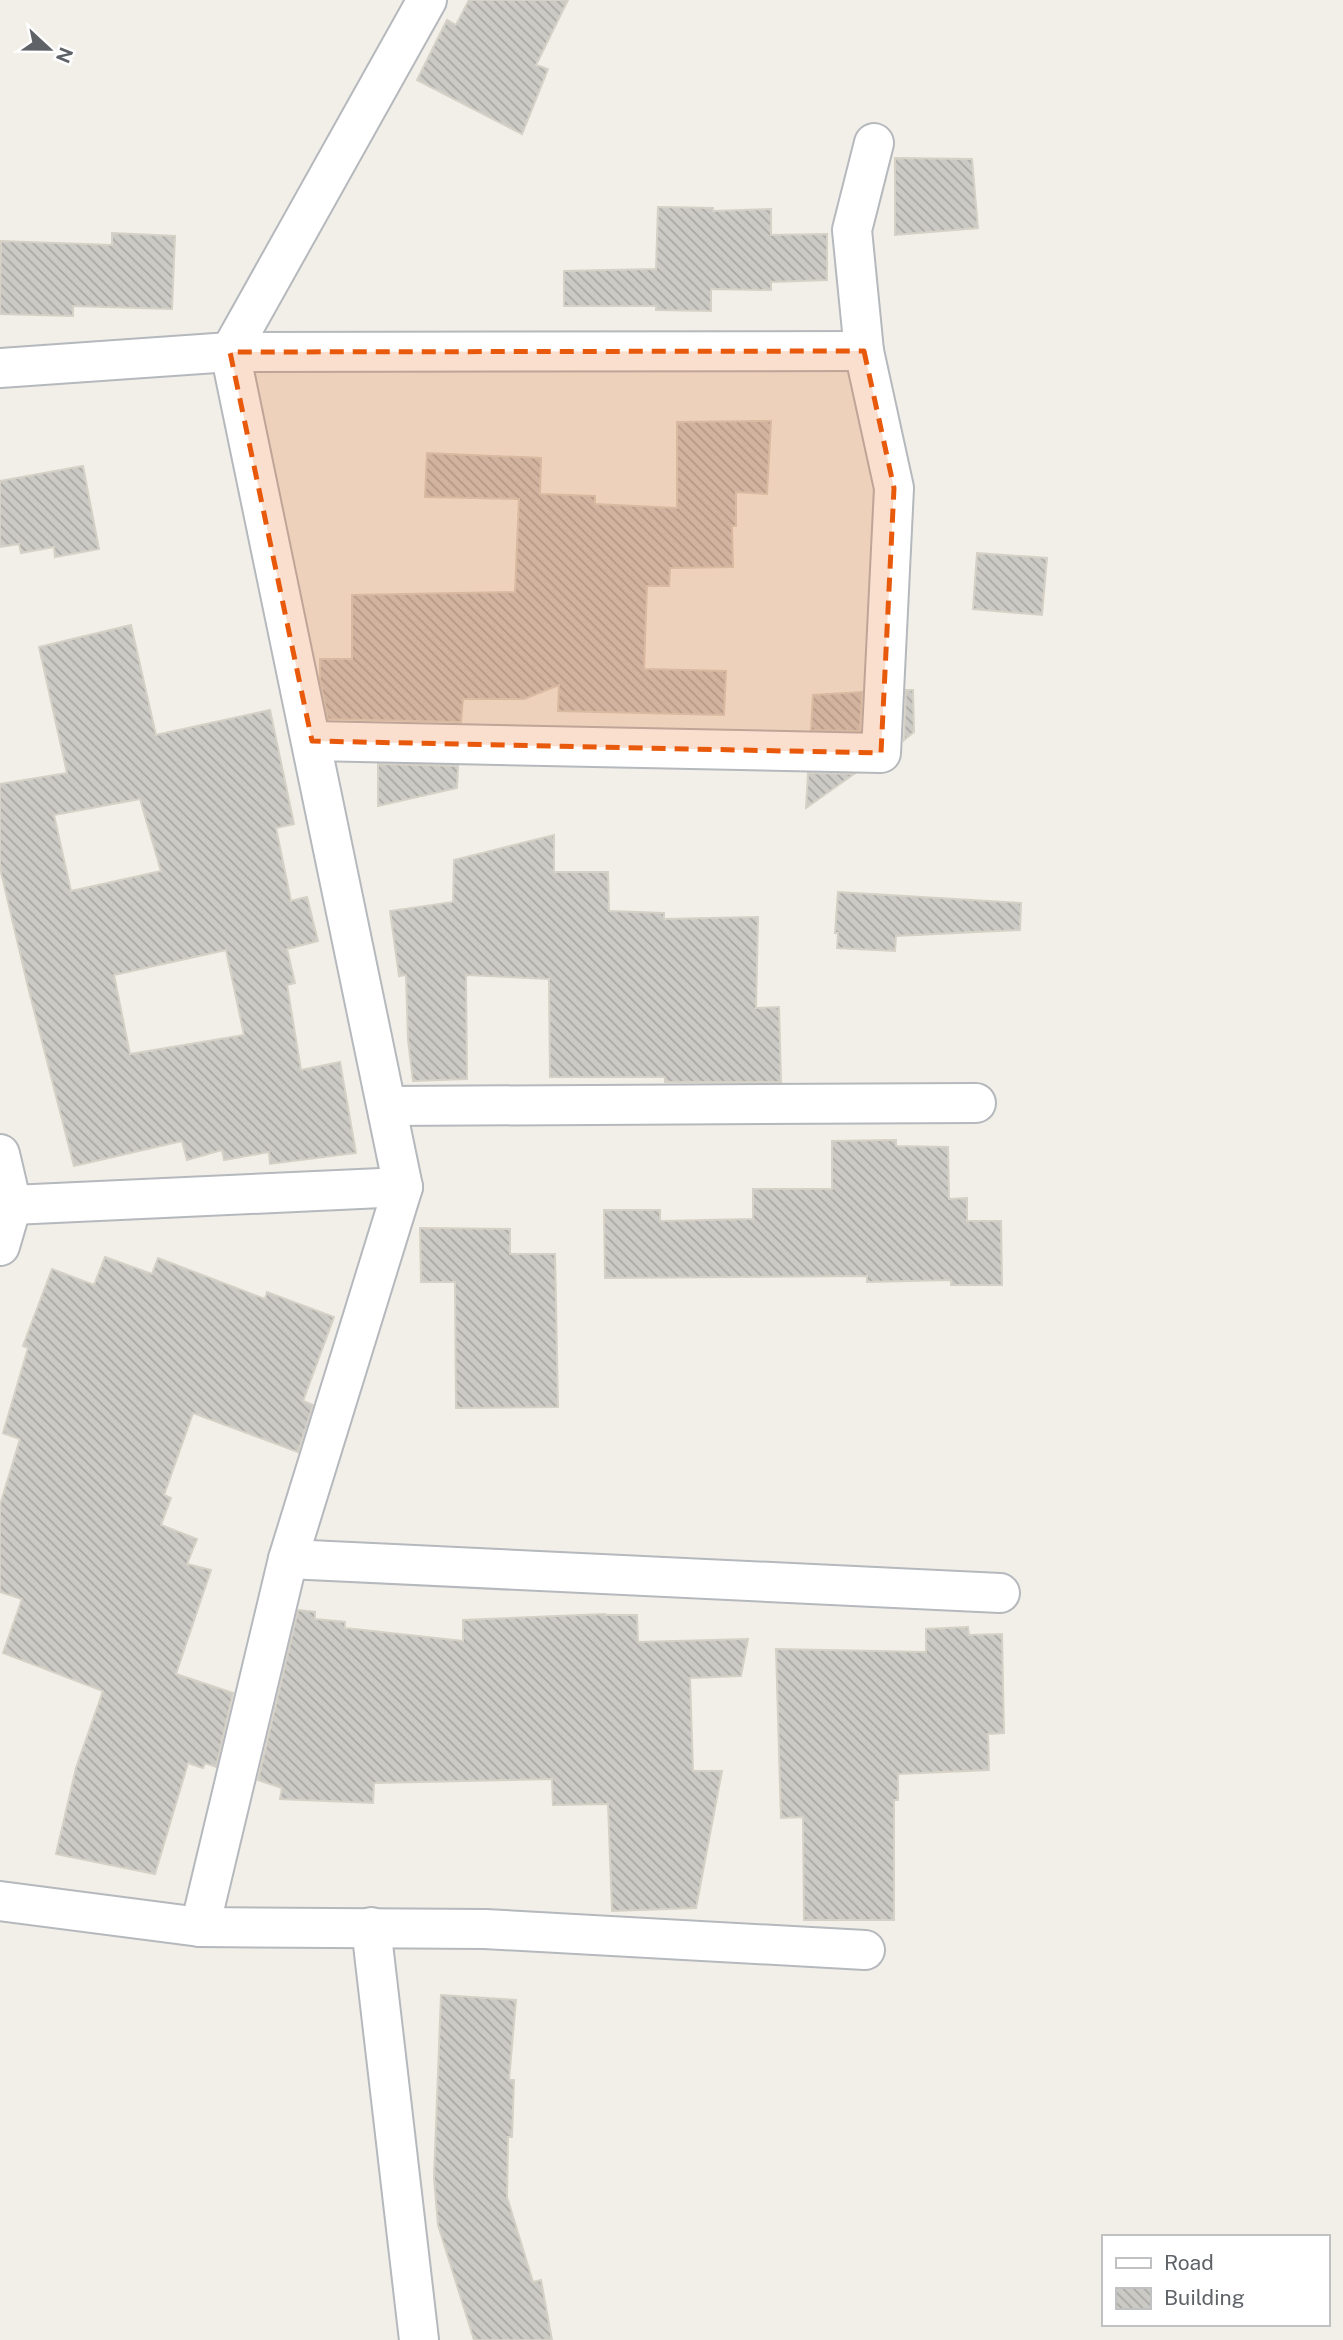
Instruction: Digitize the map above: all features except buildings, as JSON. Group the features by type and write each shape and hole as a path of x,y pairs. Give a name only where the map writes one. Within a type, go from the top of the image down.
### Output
{"street":[{"path":"200,1927 288,1559 403,1187 230,352 426,0"},
{"path":"312,741 881,753 894,488 864,351 852,230 874,143"},
{"path":"0,368 230,352 864,351"},
{"path":"387,1105 976,1103"},
{"path":"0,1154 12,1205 0,1246"},
{"path":"12,1205 403,1187"},
{"path":"288,1559 1000,1593"},
{"path":"0,1901 200,1927 485,1929 865,1950"},
{"path":"372,1927 419,2340"}],"highlighted area":[{"path":"864,351 894,488 881,753 312,741 230,352"}]}
